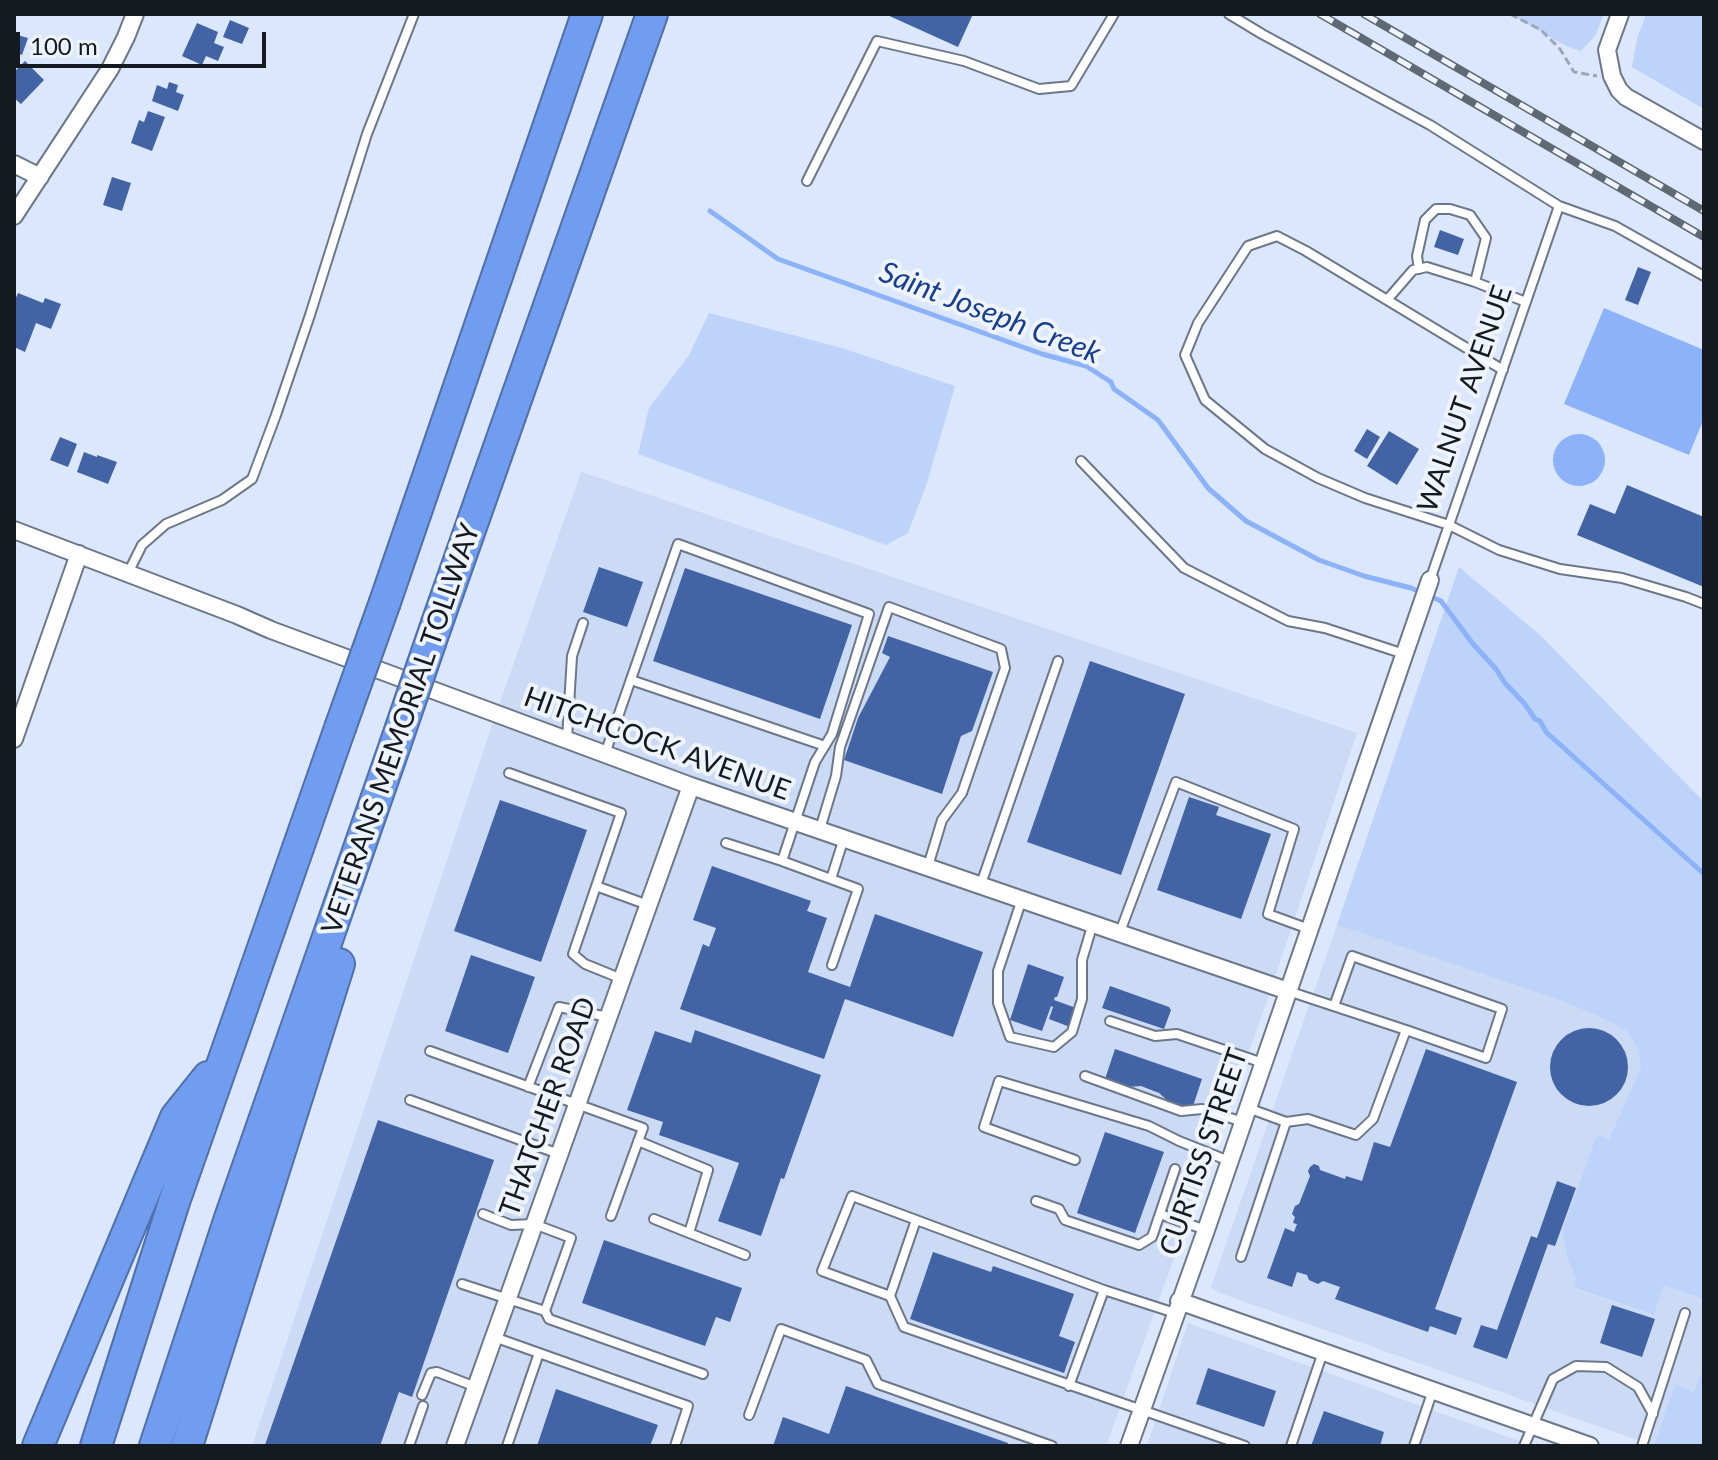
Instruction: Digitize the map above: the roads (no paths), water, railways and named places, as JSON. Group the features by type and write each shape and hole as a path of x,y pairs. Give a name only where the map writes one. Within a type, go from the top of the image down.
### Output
{"highway":[{"name":"VETERANS MEMORIAL TOLLWAY","path":"96,1446 222,1060 385,602 587,14"},
{"name":"VETERANS MEMORIAL TOLLWAY","path":"155,1446 230,1218 652,14"},
{"path":"187,1446 371,862 379,792"},
{"path":"38,1446 176,1117 222,1060"}],"street":[{"path":"14,216 110,69 135,14"},
{"path":"1620,14 1607,50 1619,90 1626,97 1704,141"},
{"path":"14,164 40,177"},
{"name":"HITCHCOCK AVENUE","path":"14,530 271,630 691,786 1288,991"},
{"path":"14,739 79,554"},
{"name":"WALNUT AVENUE","path":"1420,608 1430,580"},
{"name":"CURTISS STREET","path":"1420,608 1177,1307 1323,1352 1590,1446"},
{"name":"THATCHER ROAD","path":"455,1446 691,786"},
{"path":"1129,1446 1177,1307"}],"lane":[{"path":"128,573 142,545 166,524 222,500 252,479 310,315 367,134 414,14"},
{"path":"807,181 877,41 964,61 1039,89 1071,86 1114,14"},
{"path":"1229,14 1430,125 1559,206 1615,226 1704,276"},
{"name":"WALNUT AVENUE","path":"1430,580 1559,206"},
{"path":"1419,269 1417,256 1425,220 1436,209 1450,209 1470,215 1486,238 1475,282"},
{"path":"1503,370 1277,236 1248,246 1198,323 1185,355 1205,400 1265,449 1318,478 1365,498 1449,525 1499,550 1560,569 1622,578 1704,604"},
{"path":"1387,300 1413,270 1427,267 1526,302"},
{"path":"1081,461 1184,568 1288,621 1325,628 1404,654"},
{"path":"605,754 678,544 869,614 832,734 815,762 782,861"},
{"path":"820,829 836,776 840,747 889,607 1001,649 1005,668 962,793 942,820 928,866"},
{"path":"567,740 572,656 583,623"},
{"path":"981,884 1058,661"},
{"path":"631,680 825,746"},
{"path":"509,773 621,813 573,954 585,964 622,979"},
{"path":"1120,932 1176,782 1294,829 1268,914 1309,929"},
{"path":"831,879 844,837"},
{"path":"726,843 858,889 832,965"},
{"path":"596,886 648,905"},
{"path":"1022,898 998,971 998,1003 1010,1037 1054,1047 1072,1032 1082,999 1082,960 1093,923"},
{"path":"1288,991 1486,1058 1502,1009 1352,956 1334,1006"},
{"path":"528,1087 559,1007 608,1017"},
{"path":"1110,1021 1155,1036 1177,1034 1263,1063"},
{"path":"1085,1076 1181,1111 1202,1109 1286,1122 1308,1119 1356,1135 1373,1119 1406,1030"},
{"path":"430,1051 643,1128 611,1216"},
{"path":"1075,1160 984,1127 999,1081 1149,1126 1229,1161"},
{"path":"410,1100 559,1154"},
{"path":"1241,1257 1286,1122"},
{"path":"638,1141 708,1170 689,1233"},
{"path":"1036,1201 1059,1209 1065,1220 1139,1245 1152,1237 1175,1169"},
{"path":"890,1296 822,1271 852,1196 1104,1290 1177,1307"},
{"path":"483,1214 511,1225 534,1224 571,1238 545,1311"},
{"path":"1160,1214 1206,1230"},
{"path":"654,1219 745,1255"},
{"path":"916,1220 890,1296 904,1327 1245,1446"},
{"path":"462,1284 545,1311 549,1319 703,1374"},
{"path":"1069,1386 1104,1290"},
{"path":"1642,1446 1685,1313"},
{"path":"749,1415 781,1329 866,1360 878,1384 1036,1444 1052,1446"},
{"path":"494,1337 688,1406 675,1446"},
{"path":"1291,1446 1323,1352"},
{"path":"507,1446 539,1353"},
{"path":"1524,1446 1553,1379 1576,1366 1606,1367 1638,1387 1653,1414"},
{"path":"422,1395 431,1373 437,1372 476,1387"},
{"path":"1414,1446 1433,1390"},
{"path":"409,1446 423,1406"}],"water":[{"path":"1604,308 1704,350 1704,418 1689,455 1564,404"},
{"path":"1579,434 1598,441 1605,460 1598,479 1579,486 1560,479 1553,460 1560,441"}],"waterway":[{"name":"Saint Joseph Creek","path":"710,211 778,259 1042,354 1086,366 1158,420 1208,488 1246,521 1319,560 1411,588 1441,601 1546,732 1704,874"}],"railway":[{"path":"1320,14 1704,237"},
{"path":"1364,14 1704,211"}]}
